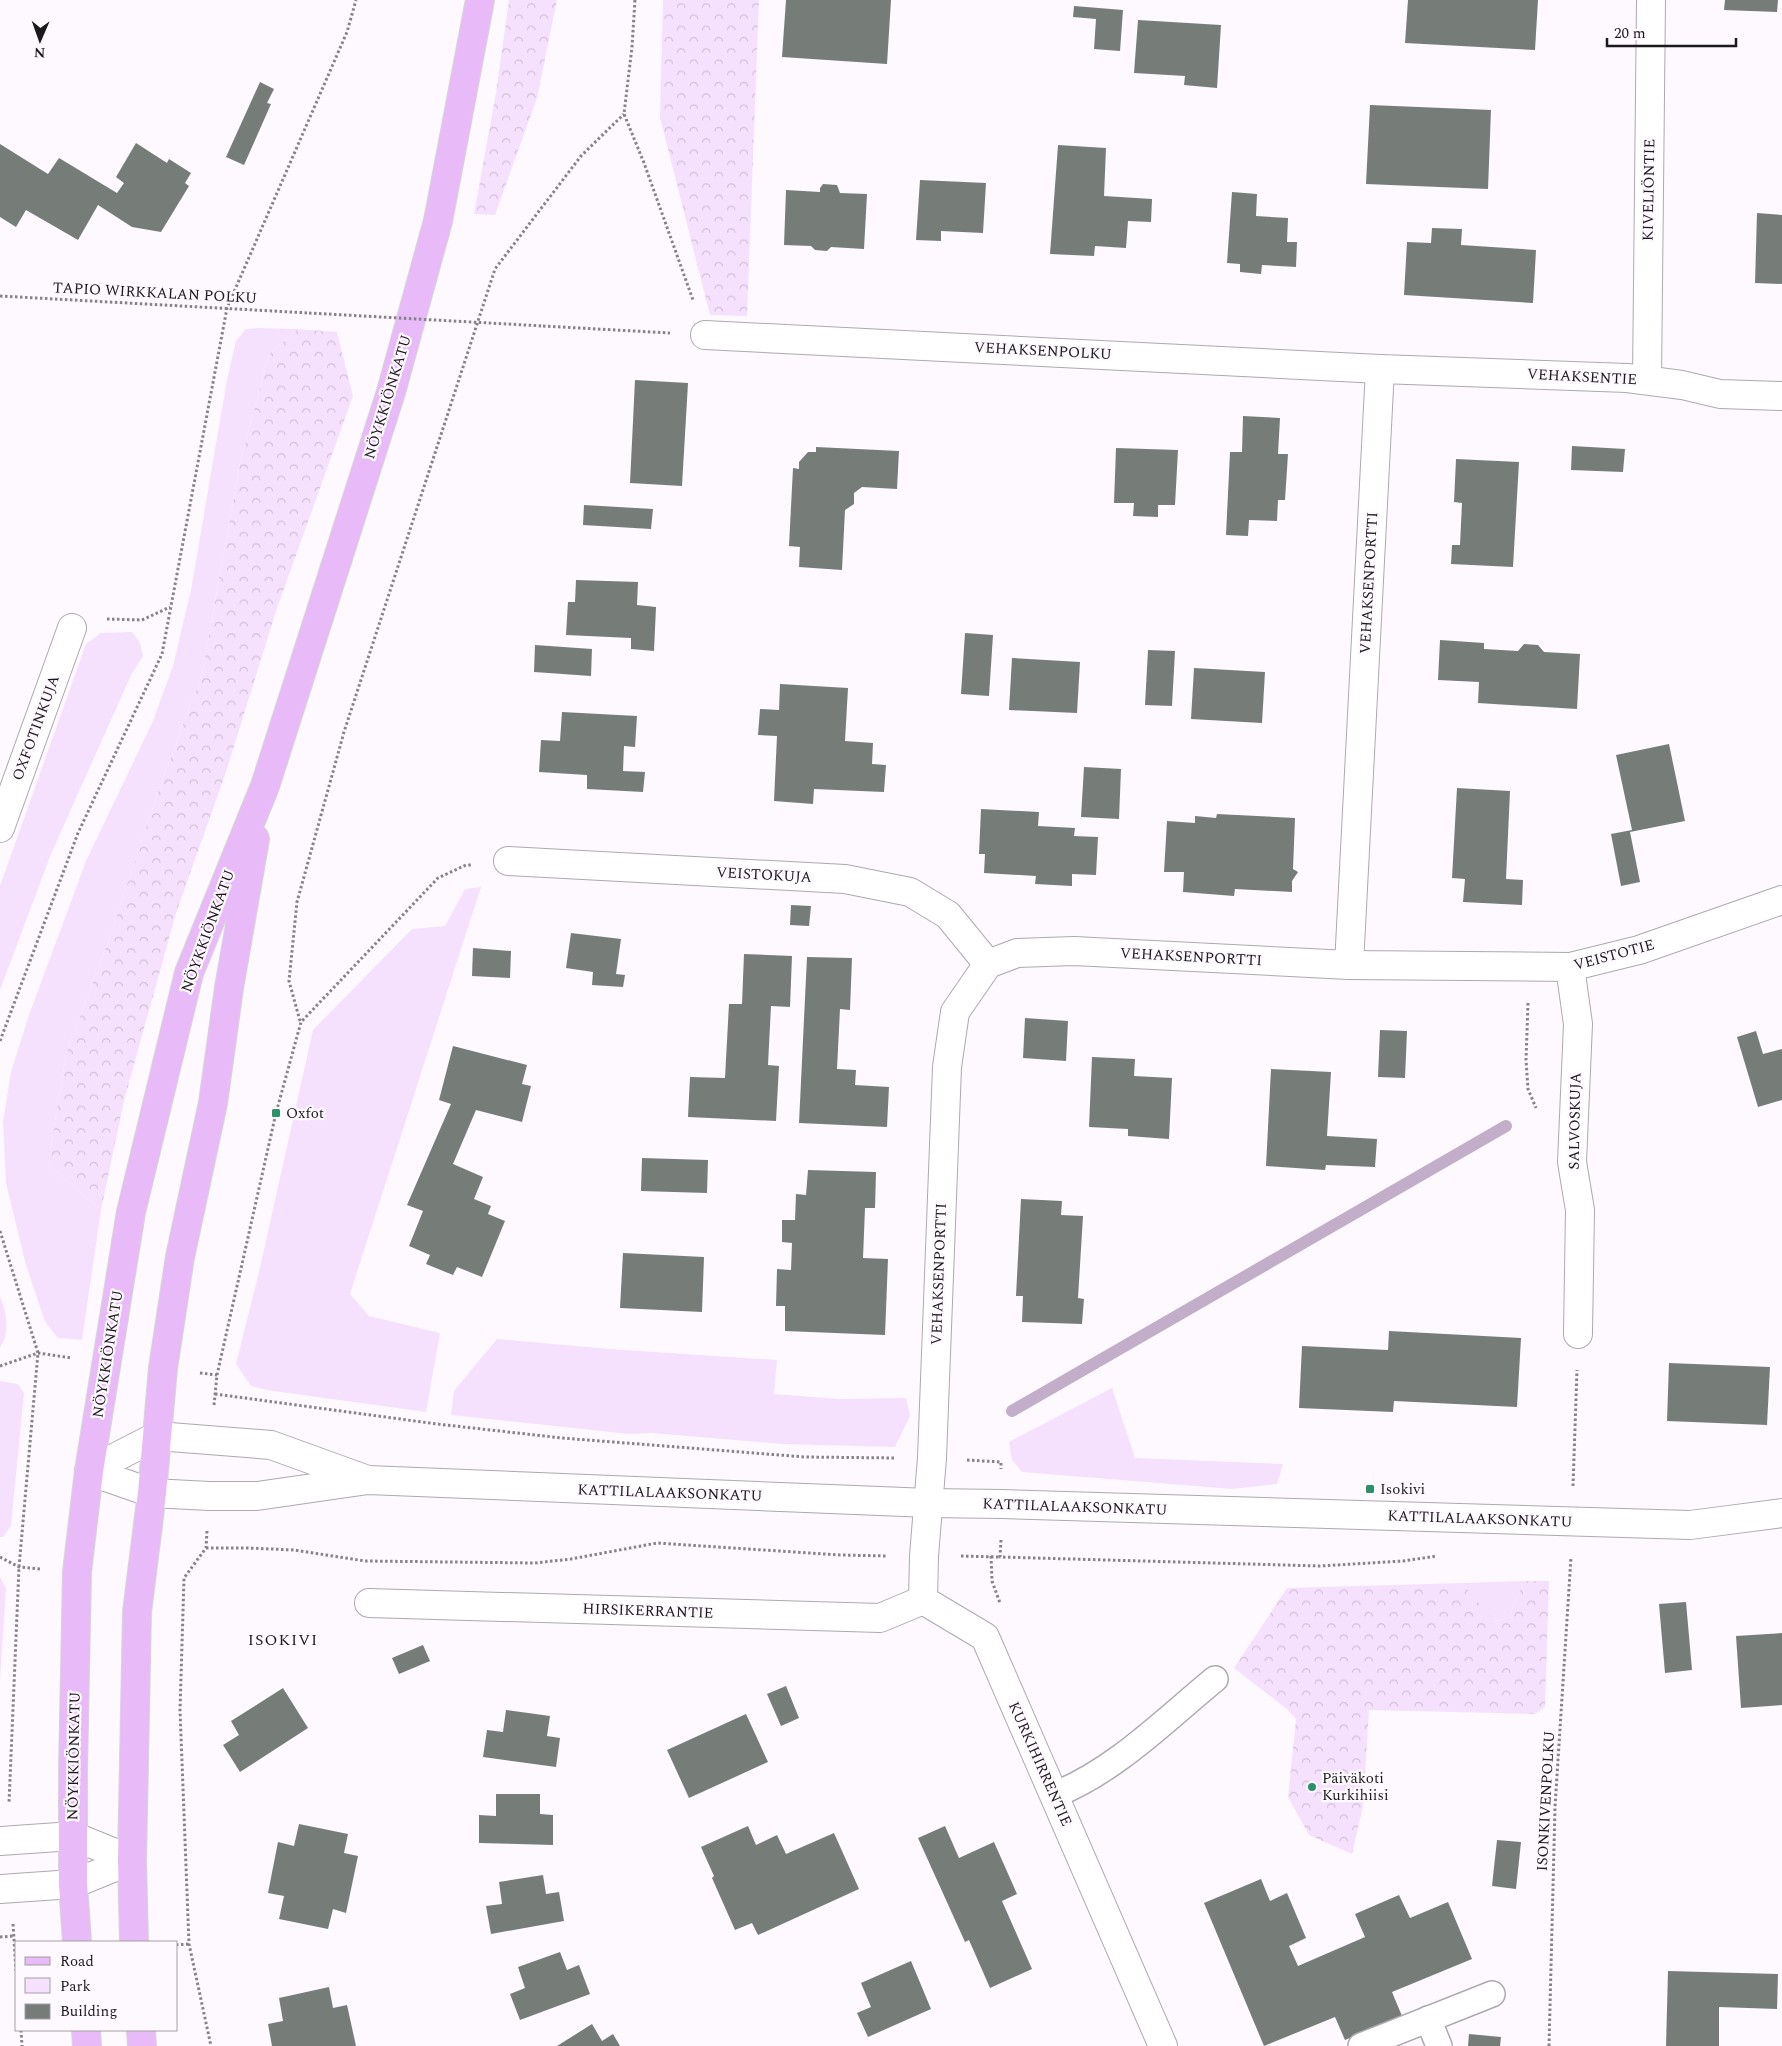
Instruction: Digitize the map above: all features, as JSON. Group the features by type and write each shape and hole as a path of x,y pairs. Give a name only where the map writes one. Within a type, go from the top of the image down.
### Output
{"main road":[{"name":"NÖYKKIÖNKATU","path":"77,1941 73,1884 73,1770 77,1572 89,1470 132,1212 189,973 265,786 391,392 438,221 480,0"},
{"name":"NÖYKKIÖNKATU","path":"134,1941 132,1860 137,1612 152,1494 163,1368 180,1257 213,1103 229,988 265,786"},
{"path":"86,2031 87,2046"},
{"path":"141,2031 142,2046"}],"street":[{"name":"KIVELIÖNTIE","path":"1647,380 1651,0"},
{"name":"VEHAKSENPOLKU","path":"705,334 1380,369"},
{"name":"VEHAKSENTIE","path":"1380,369 1647,380 1682,385 1720,394 1782,396"},
{"name":"VEHAKSENPORTTI","path":"929,1504 947,1067 955,1012 988,964 1017,953 1074,951 1348,965 1380,369"},
{"name":"OXFOTINKUJA","path":"0,828 72,628"},
{"name":"VEISTOKUJA","path":"508,861 845,879 910,892 948,915 988,964"},
{"name":"VEISTOTIE","path":"1348,965 1570,968 1640,950 1782,900"},
{"name":"SALVOSKUJA","path":"1570,968 1578,1024 1572,1162 1580,1210 1578,1334"},
{"path":"89,1470 157,1436"},
{"name":"KATTILALAAKSONKATU","path":"157,1436 271,1445 368,1480"},
{"name":"KATTILALAAKSONKATU","path":"89,1470 152,1494 257,1496 368,1480 929,1504 1012,1504 1690,1525 1782,1513"},
{"path":"923,1600 924,1556 929,1504"},
{"name":"HIRSIKERRANTIE","path":"369,1603 880,1618 923,1600"},
{"name":"KURKIHIRRENTIE","path":"923,1600 985,1637 1163,2046"},
{"path":"5,1840 73,1836 132,1860"},
{"path":"5,1889 73,1884 132,1860"}],"lane":[{"path":"1054,1794 1076,1786 1107,1768 1215,1679"},
{"path":"1361,2046 1492,1994"},
{"path":"1428,2019 1439,2046"}],"path":[{"path":"0,1041 78,833 162,654 227,308 346,32 356,0"},
{"path":"635,0 632,48 624,114 644,163 705,334"},
{"path":"300,1022 289,981 296,902 344,732 495,269 581,156 624,114"},
{"name":"TAPIO WIRKKALAN POLKU","path":"0,296 705,334"},
{"path":"72,628 103,619 142,620 170,607"},
{"path":"215,1394 217,1375 276,1113 300,1022 438,878 466,865 508,861"},
{"path":"1529,968 1526,1060 1528,1089 1538,1112"},
{"path":"0,1231 38,1353 19,1568 9,1802 5,1840"},
{"path":"1571,1522 1578,1334"},
{"path":"0,1366 38,1353"},
{"path":"211,2046 189,1944 180,1710 184,1578 206,1548 294,1550 366,1561 535,1563 572,1559 657,1543 840,1555 1000,1557"},
{"name":"ISONKIVENPOLKU","path":"1549,2046 1555,1807 1571,1557"},
{"path":"5,1889 15,1949"},
{"path":"0,1937 14,1936"},
{"path":"178,1945 189,1944"},
{"path":"21,2031 22,2046"}],"green space":[{"path":"509,0 557,0 537,98 495,215 474,214 496,93"},
{"path":"663,0 759,0 747,316 710,315 660,117"},
{"path":"246,329 298,329 269,354 240,463 202,674 159,789 109,939 66,1054 48,1164 101,1210 82,1340 58,1338 45,1322 26,1265 6,1183 3,1122 11,1072 29,1015 86,861 153,721 173,666 191,590 227,380 236,341"},
{"path":"298,329 337,332 353,396 276,611 226,772 176,913 124,1101 101,1210 48,1164 66,1054 109,939 159,789 202,674 240,463 269,354"},
{"path":"132,632 140,643 143,656 132,673 51,854 0,990 0,886 86,644 101,633"},
{"path":"481,887 350,1294 369,1316 440,1333 426,1412 267,1390 251,1386 236,1364 259,1272 313,1030 412,929 445,926 465,889"},
{"path":"0,1296 6,1315 6,1328 0,1347"},
{"path":"497,1339 610,1349 777,1360 774,1394 839,1399 906,1398 910,1416 895,1447 783,1444 652,1433 629,1434 451,1415 454,1391"},
{"path":"0,1381 18,1384 24,1393 11,1526 3,1537 0,1537"},
{"path":"1112,1388 1135,1458 1283,1464 1277,1484 1232,1489 1022,1472 1012,1460 1009,1442"},
{"path":"0,1577 6,1588 0,1680"},
{"path":"1524,1581 1509,1617 1494,1622 1462,1583"},
{"path":"1524,1581 1549,1581 1545,1707 1535,1714 1369,1710 1363,1807 1352,1854 1309,1835 1288,1797 1296,1719 1287,1709 1234,1668 1287,1588 1462,1583 1495,1622 1509,1617"}],"building":[{"path":"786,0 891,0 887,64 782,57"},
{"path":"1408,0 1538,0 1535,50 1405,43"},
{"path":"1725,0 1778,0 1777,12 1724,10"},
{"path":"1074,6 1123,10 1120,51 1094,49 1096,19 1073,17"},
{"path":"1138,20 1221,25 1217,88 1184,85 1185,76 1134,73"},
{"path":"260,82 274,89 267,103 271,104 244,165 226,157"},
{"path":"1370,105 1491,110 1488,189 1366,184"},
{"path":"136,143 167,163 169,159 191,173 185,183 189,186 161,232 132,227 98,205 78,240 26,210 16,227 0,217 0,144 48,174 59,158 117,193 124,183 116,177"},
{"path":"1058,145 1106,148 1104,196 1152,199 1151,222 1128,221 1126,248 1095,246 1094,256 1050,254"},
{"path":"920,180 986,183 983,233 941,231 941,241 916,240"},
{"path":"823,184 837,185 840,193 867,194 864,249 831,247 827,251 815,250 811,246 784,245 786,190 820,192"},
{"path":"1232,192 1257,194 1256,216 1288,218 1287,242 1297,242 1296,267 1262,265 1261,274 1240,272 1240,264 1227,263"},
{"path":"1757,213 1782,215 1782,284 1755,283"},
{"path":"1432,228 1462,229 1461,245 1536,250 1533,303 1404,295 1407,242 1431,243"},
{"path":"635,380 688,383 682,486 630,483"},
{"path":"1243,416 1280,418 1278,454 1288,454 1285,500 1278,500 1277,521 1249,520 1248,536 1226,535 1230,452 1242,452"},
{"path":"1572,446 1625,449 1623,472 1571,470"},
{"path":"816,447 899,451 897,489 862,487 854,493 854,504 845,510 842,570 799,567 800,547 789,546 793,468 799,469 799,462 808,452 816,452"},
{"path":"1116,448 1178,450 1175,505 1158,505 1158,517 1133,516 1134,503 1114,503"},
{"path":"1456,459 1519,462 1513,567 1451,564 1452,545 1460,545 1462,503 1454,502"},
{"path":"584,505 653,509 651,529 583,525"},
{"path":"576,580 638,582 637,605 656,607 654,651 631,649 631,638 566,635 568,602 575,602"},
{"path":"965,633 993,635 989,696 961,694"},
{"path":"1440,640 1484,643 1484,649 1518,651 1524,644 1538,645 1544,652 1580,654 1577,709 1478,703 1479,682 1438,680"},
{"path":"535,645 592,649 591,676 534,672"},
{"path":"1148,650 1175,651 1172,706 1145,705"},
{"path":"1012,658 1080,662 1077,713 1009,710"},
{"path":"1194,668 1265,672 1262,723 1191,719"},
{"path":"780,684 848,688 845,741 873,743 872,764 886,765 884,792 814,789 813,804 774,801 777,736 758,735 760,709 779,710"},
{"path":"562,712 637,716 635,747 624,746 623,771 645,772 643,792 587,789 587,775 539,772 541,740 560,741"},
{"path":"1669,744 1685,821 1630,832 1640,882 1621,886 1611,834 1632,830 1616,755"},
{"path":"1084,767 1121,769 1119,819 1081,817"},
{"path":"1457,788 1510,791 1506,879 1523,880 1522,905 1463,902 1465,879 1452,878"},
{"path":"981,809 1039,812 1038,826 1075,828 1074,836 1098,837 1096,875 1072,874 1072,886 1035,884 1036,876 984,873 985,854 979,854"},
{"path":"1217,814 1295,818 1293,869 1298,872 1292,881 1292,892 1235,889 1234,896 1183,892 1184,872 1164,872 1167,821 1195,823 1195,816 1216,818"},
{"path":"791,905 811,906 809,926 790,925"},
{"path":"571,933 621,939 616,974 625,975 623,987 592,985 593,972 566,968"},
{"path":"473,948 511,951 510,978 472,976"},
{"path":"744,954 792,956 790,1007 771,1006 768,1065 779,1066 776,1121 688,1117 690,1077 725,1078 729,1004 742,1004"},
{"path":"807,957 852,958 850,1010 840,1009 837,1069 856,1070 855,1085 889,1087 887,1127 799,1123"},
{"path":"1025,1018 1068,1021 1066,1061 1023,1058"},
{"path":"1380,1030 1407,1031 1405,1078 1378,1077"},
{"path":"1756,1031 1763,1054 1782,1049 1782,1100 1758,1107 1737,1037"},
{"path":"453,1046 527,1065 522,1084 531,1086 522,1122 476,1110 453,1164 483,1177 474,1199 491,1206 488,1214 505,1221 482,1277 457,1267 453,1275 426,1264 430,1255 409,1246 423,1211 407,1205 451,1104 439,1100"},
{"path":"1092,1057 1135,1059 1134,1076 1172,1078 1169,1139 1128,1136 1128,1129 1089,1127"},
{"path":"1271,1069 1331,1072 1327,1136 1377,1139 1375,1167 1326,1165 1325,1170 1266,1166"},
{"path":"642,1158 708,1160 707,1193 641,1191"},
{"path":"808,1170 876,1172 875,1208 865,1208 863,1258 888,1259 885,1335 785,1331 785,1306 776,1306 777,1269 791,1270 792,1243 782,1242 782,1220 795,1220 796,1194 806,1195"},
{"path":"1021,1199 1062,1201 1061,1215 1083,1216 1078,1298 1084,1299 1082,1324 1022,1322 1023,1296 1016,1296"},
{"path":"623,1253 704,1257 702,1312 620,1308"},
{"path":"1389,1331 1521,1338 1517,1407 1394,1401 1393,1412 1299,1408 1302,1346 1388,1350"},
{"path":"1669,1363 1770,1367 1767,1425 1667,1421"},
{"path":"1686,1602 1692,1670 1665,1673 1659,1604"},
{"path":"1782,1633 1782,1705 1741,1708 1736,1636"},
{"path":"423,1645 430,1661 399,1674 392,1658"},
{"path":"786,1686 799,1718 781,1726 767,1694"},
{"path":"283,1688 308,1728 240,1772 223,1745 239,1735 231,1721"},
{"path":"506,1710 550,1716 547,1736 560,1738 556,1767 483,1757 487,1730 503,1732"},
{"path":"746,1714 768,1762 689,1798 667,1750"},
{"path":"496,1794 540,1794 540,1814 553,1815 553,1845 479,1843 479,1815 496,1816"},
{"path":"299,1824 348,1834 344,1853 358,1856 346,1913 333,1909 328,1929 279,1919 284,1896 268,1893 278,1842 294,1846"},
{"path":"748,1826 756,1845 777,1835 786,1854 834,1833 859,1889 758,1935 752,1923 735,1930 712,1878 714,1876 701,1847"},
{"path":"945,1826 959,1858 994,1842 1017,1894 1002,1901 1032,1969 990,1988 969,1940 965,1942 918,1838"},
{"path":"1497,1840 1521,1842 1516,1889 1492,1886"},
{"path":"543,1875 546,1894 559,1892 564,1921 491,1934 486,1906 502,1904 499,1882"},
{"path":"1261,1879 1270,1901 1287,1893 1306,1938 1289,1946 1298,1966 1365,1937 1355,1914 1399,1895 1410,1918 1448,1902 1472,1959 1392,1992 1402,2016 1345,2040 1335,2017 1264,2046 1204,1903"},
{"path":"560,1952 567,1970 579,1965 590,1994 520,2020 510,1994 525,1988 518,1967"},
{"path":"911,1961 931,2009 868,2037 857,2013 871,2007 861,1983"},
{"path":"1668,1971 1778,1974 1777,2009 1719,2007 1719,2046 1666,2046"},
{"path":"329,1987 333,2008 347,2005 356,2046 272,2046 268,2024 283,2021 279,1998"},
{"path":"592,2024 602,2041 613,2034 620,2046 557,2046"},
{"path":"1469,2034 1501,2037 1500,2046 1468,2046"}],"waterway":[{"path":"1012,1411 1506,1126"}],"place":[{"name":"Oxfot","path":"276,1113"},
{"name":"Isokivi","path":"1370,1489"},
{"name":"Päiväkoti Kurkihiisi","path":"1312,1787"}],"district":[{"name":"ISOKIVI","path":"283,1640"}]}
